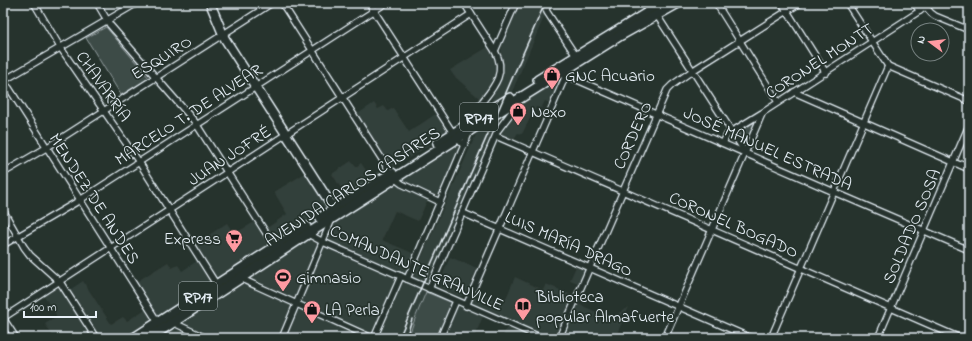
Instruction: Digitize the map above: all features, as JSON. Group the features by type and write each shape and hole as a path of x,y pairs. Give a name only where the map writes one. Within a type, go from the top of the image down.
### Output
{"main road":[{"name":"AVENIDA CARLOS CASARES","path":"470,127 514,102 563,71 578,58 663,3"},
{"name":"AVENIDA CARLOS CASARES","path":"653,9 678,3"},
{"name":"AVENIDA CARLOS CASARES","path":"149,338 161,326 239,274 455,136 563,71"},
{"name":"AVENIDA CARLOS CASARES","path":"171,319 216,284 239,274 275,247 308,230"},
{"name":"AVENIDA CARLOS CASARES","path":"134,338 161,326"}],"street":[{"name":"CHAVARRÍA","path":"34,3 60,47 139,162 216,284"},
{"path":"97,3 107,21 197,125 275,247"},
{"path":"3,82 60,47 138,3"},
{"name":"COMANDANTE GRANVILLE","path":"210,3 223,35 286,135 333,214"},
{"name":"ESQUIRO","path":"3,173 46,148 272,3"},
{"path":"282,3 393,176 402,184 440,202"},
{"path":"369,3 455,136 464,146"},
{"name":"MARCELO T. DE ALVEAR","path":"3,245 80,200 386,3"},
{"path":"239,274 246,281 373,338 404,278 440,202 464,146 473,114 498,78 500,62 495,51 464,3"},
{"path":"495,51 516,3"},
{"path":"549,3 546,9 578,58"},
{"path":"716,3 778,102"},
{"path":"782,3 826,73"},
{"name":"CORDERO","path":"559,338 669,87 800,3"},
{"path":"847,3 888,66 969,101"},
{"path":"914,3 920,11"},
{"name":"CORONEL MONTT","path":"723,143 727,135 731,132 826,73 932,3"},
{"path":"926,7 935,16 969,30"},
{"path":"653,9 745,153"},
{"name":"JUAN JOFRÉ","path":"3,318 471,14"},
{"path":"771,338 888,66"},
{"path":"466,306 532,152 563,71"},
{"name":"JOSÉ MANUEL ESTRADA","path":"563,71 656,114 969,250"},
{"name":"MENDEZ DE ANDES","path":"3,82 9,88 161,326"},
{"path":"794,92 969,168"},
{"path":"429,289 498,130 514,109 514,102"},
{"name":"CORONEL MONTT","path":"665,338 762,114"},
{"name":"SOLDADO SOSA","path":"878,338 969,125"},
{"name":"CORONEL BOGADO","path":"496,136 960,338"},
{"path":"961,165 969,161"},
{"path":"3,210 27,251 60,282 96,338"},
{"name":"LUIS MARÍA DRAGO","path":"463,212 752,338"},
{"path":"282,338 323,242 333,214"},
{"name":"COMANDANTE GRANVILLE","path":"308,230 312,236 323,242 466,306 542,338"},
{"path":"440,338 456,301"},
{"path":"3,318 16,338"},
{"path":"171,319 206,338"}],"shaded area":[{"path":"520,3 550,3 416,316 408,338 377,338 401,280 410,283 501,78 503,68 501,56 502,44"},
{"path":"106,27 149,78 121,95 86,38"},
{"path":"488,47 497,61 498,66 493,83 480,99 454,76 450,70"},
{"path":"555,81 560,83 551,104 545,101 541,109 536,107 522,134 518,133 513,140 500,134 501,130 523,102"},
{"path":"374,103 378,109 384,106 388,111 393,108 409,132 437,113 448,130 447,135 395,166 390,165 356,115"},
{"path":"755,122 745,147 735,134"},
{"path":"456,143 460,145 460,150 438,198 402,182 403,176"},
{"path":"351,161 356,167 361,163 370,176 384,167 386,171 384,174 335,203 331,198 342,190 332,174"},
{"path":"307,172 328,206 328,209 276,241 267,228 287,214 274,192"},
{"path":"394,184 428,199 418,221 395,211 382,240 415,254 404,274 331,243 328,240 335,221"},
{"path":"256,221 271,243 270,246 217,279 194,245 227,223 234,234"},
{"path":"309,238 320,243 296,300 251,280 250,277"},
{"path":"327,246 395,276 396,282 373,332 368,333 302,302 302,298 323,249"},
{"path":"450,257 477,268 467,293 461,297 439,287"},
{"path":"197,261 210,281 210,284 159,317 136,282 168,262 172,268 178,265 182,271"},
{"path":"577,264 585,269 580,284 570,280"},
{"path":"515,277 543,290 546,284 574,296 555,338 472,303 471,301 475,291 504,303"},
{"path":"83,281 111,324 123,317 127,321 147,308 153,319 151,322 127,338 99,338 68,291"},
{"path":"240,282 291,305 292,309 279,338 213,338 182,324 181,322"},
{"path":"55,287 61,289 94,338 54,338 45,324 57,316 43,295"},
{"path":"426,292 453,303 439,338 408,338 416,316"},
{"path":"576,303 610,318 629,307 615,338 561,338"},
{"path":"459,304 484,314 474,338 442,338 456,308"},
{"path":"302,309 367,338 284,338 295,313"},
{"path":"173,325 201,338 151,338"},
{"path":"508,325 535,338 502,338"}],"railway":[{"path":"399,338 545,3"},
{"path":"406,338 412,319"}],"place":[{"name":"GNC Acuario","path":"552,90"},
{"name":"Nexo","path":"518,126"},
{"name":"Express","path":"234,253"},
{"name":"Gimnasio","path":"283,292"},
{"name":"Biblioteca popular Almafuerte","path":"523,321"},
{"name":"LA Perla","path":"312,324"}]}
